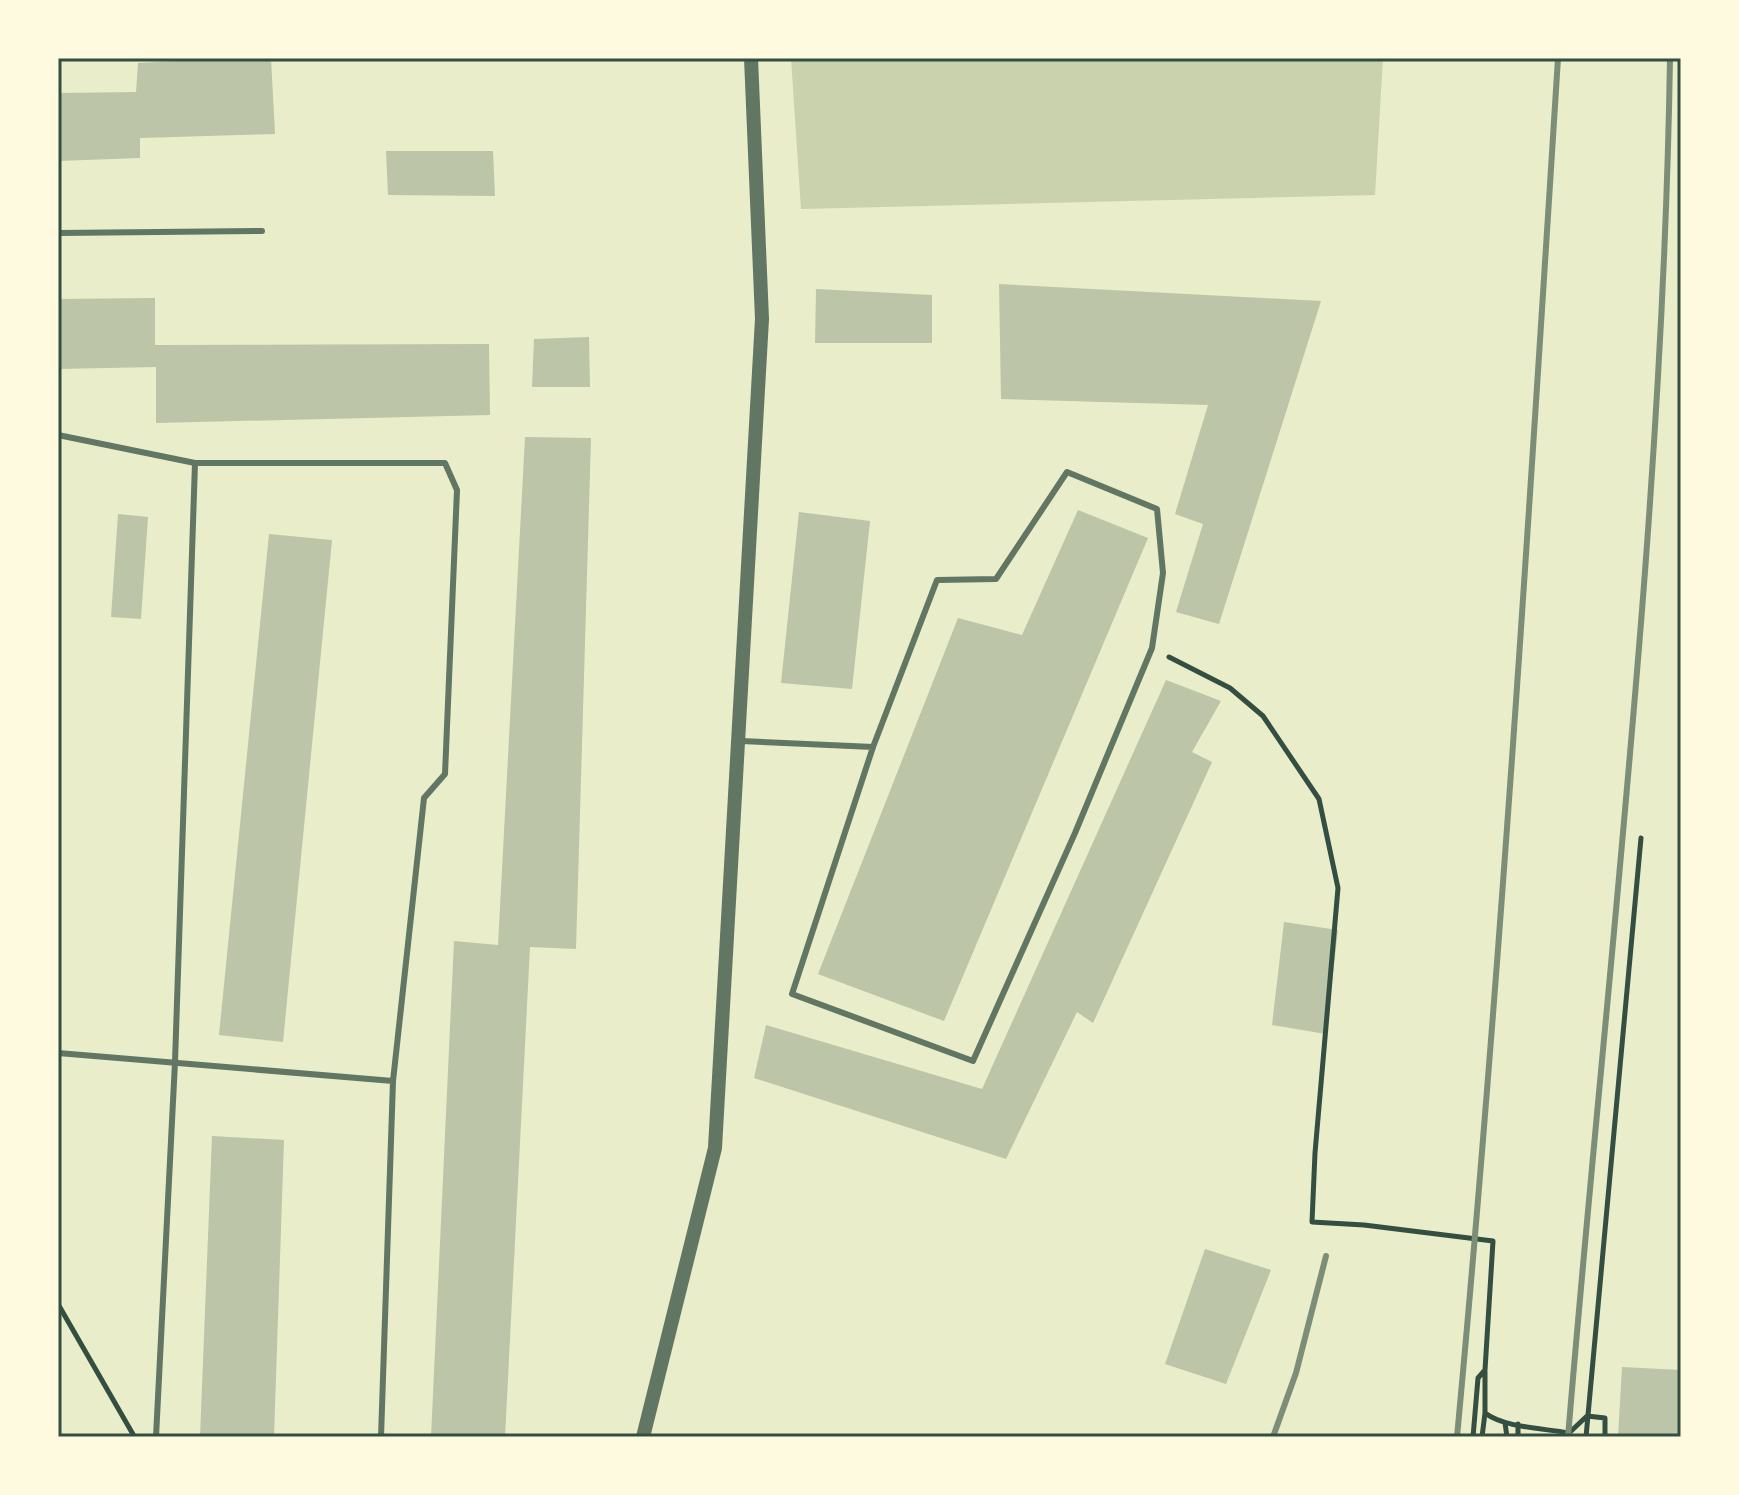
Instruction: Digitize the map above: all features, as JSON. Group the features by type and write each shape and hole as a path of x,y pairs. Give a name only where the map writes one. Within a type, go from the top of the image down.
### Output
{"street":[{"path":"643,1437 715,1148 762,319 751,58"}],"lane":[{"path":"58,233 262,231"},
{"path":"58,435 195,463 445,463 457,490 445,774 424,798 393,1081 381,1437"},
{"path":"156,1437 175,1062 195,463"},
{"path":"1067,472 1157,509 1163,573 1152,648 1075,833 973,1061 792,994 873,747 937,580 996,579 1067,472"},
{"path":"738,741 873,747"},
{"path":"58,1053 393,1081"}],"path":[{"path":"1152,648 1230,688 1263,716 1319,799 1338,888 1312,1222 1364,1225 1493,1241 1482,1437"},
{"path":"1586,1437 1641,838"},
{"path":"58,1304 135,1437"},
{"path":"1473,1437 1478,1378 1485,1370"},
{"path":"1485,1413 1499,1423 1569,1433 1587,1416 1605,1418 1605,1437"},
{"path":"1505,1423 1507,1437"},
{"path":"1518,1424 1518,1437"}],"green space":[{"path":"791,58 1383,58 1375,195 801,209"}],"building":[{"path":"271,58 275,134 140,138 140,158 58,161 58,93 136,92 138,63"},
{"path":"386,151 493,151 495,196 388,195"},
{"path":"999,284 1321,301 1219,624 1176,612 1203,524 1175,514 1208,405 1001,399"},
{"path":"816,289 932,295 932,343 815,343"},
{"path":"155,298 155,345 489,344 490,415 156,423 156,367 58,369 58,299"},
{"path":"589,337 590,387 532,387 534,339"},
{"path":"525,437 591,438 576,949 530,947 505,1437 431,1437 454,941 498,945"},
{"path":"1078,510 1148,538 944,1021 818,974 958,618 1022,635"},
{"path":"799,512 870,521 852,689 781,683"},
{"path":"118,514 148,517 141,619 111,617"},
{"path":"269,534 332,540 283,1042 219,1035"},
{"path":"1166,680 1221,701 1192,752 1212,762 1093,1023 1077,1012 1006,1159 754,1078 766,1025 982,1089"},
{"path":"1284,922 1338,930 1326,1034 1272,1025"},
{"path":"212,1136 284,1140 274,1437 200,1437"},
{"path":"1205,1249 1271,1270 1226,1384 1165,1364"},
{"path":"1622,1367 1681,1370 1681,1437 1618,1437"}],"railway":[{"path":"1457,1437 1500,920 1558,58"},
{"path":"1568,1437 1645,576 1665,231 1670,58"},
{"path":"1273,1437 1296,1373 1326,1256"}]}
